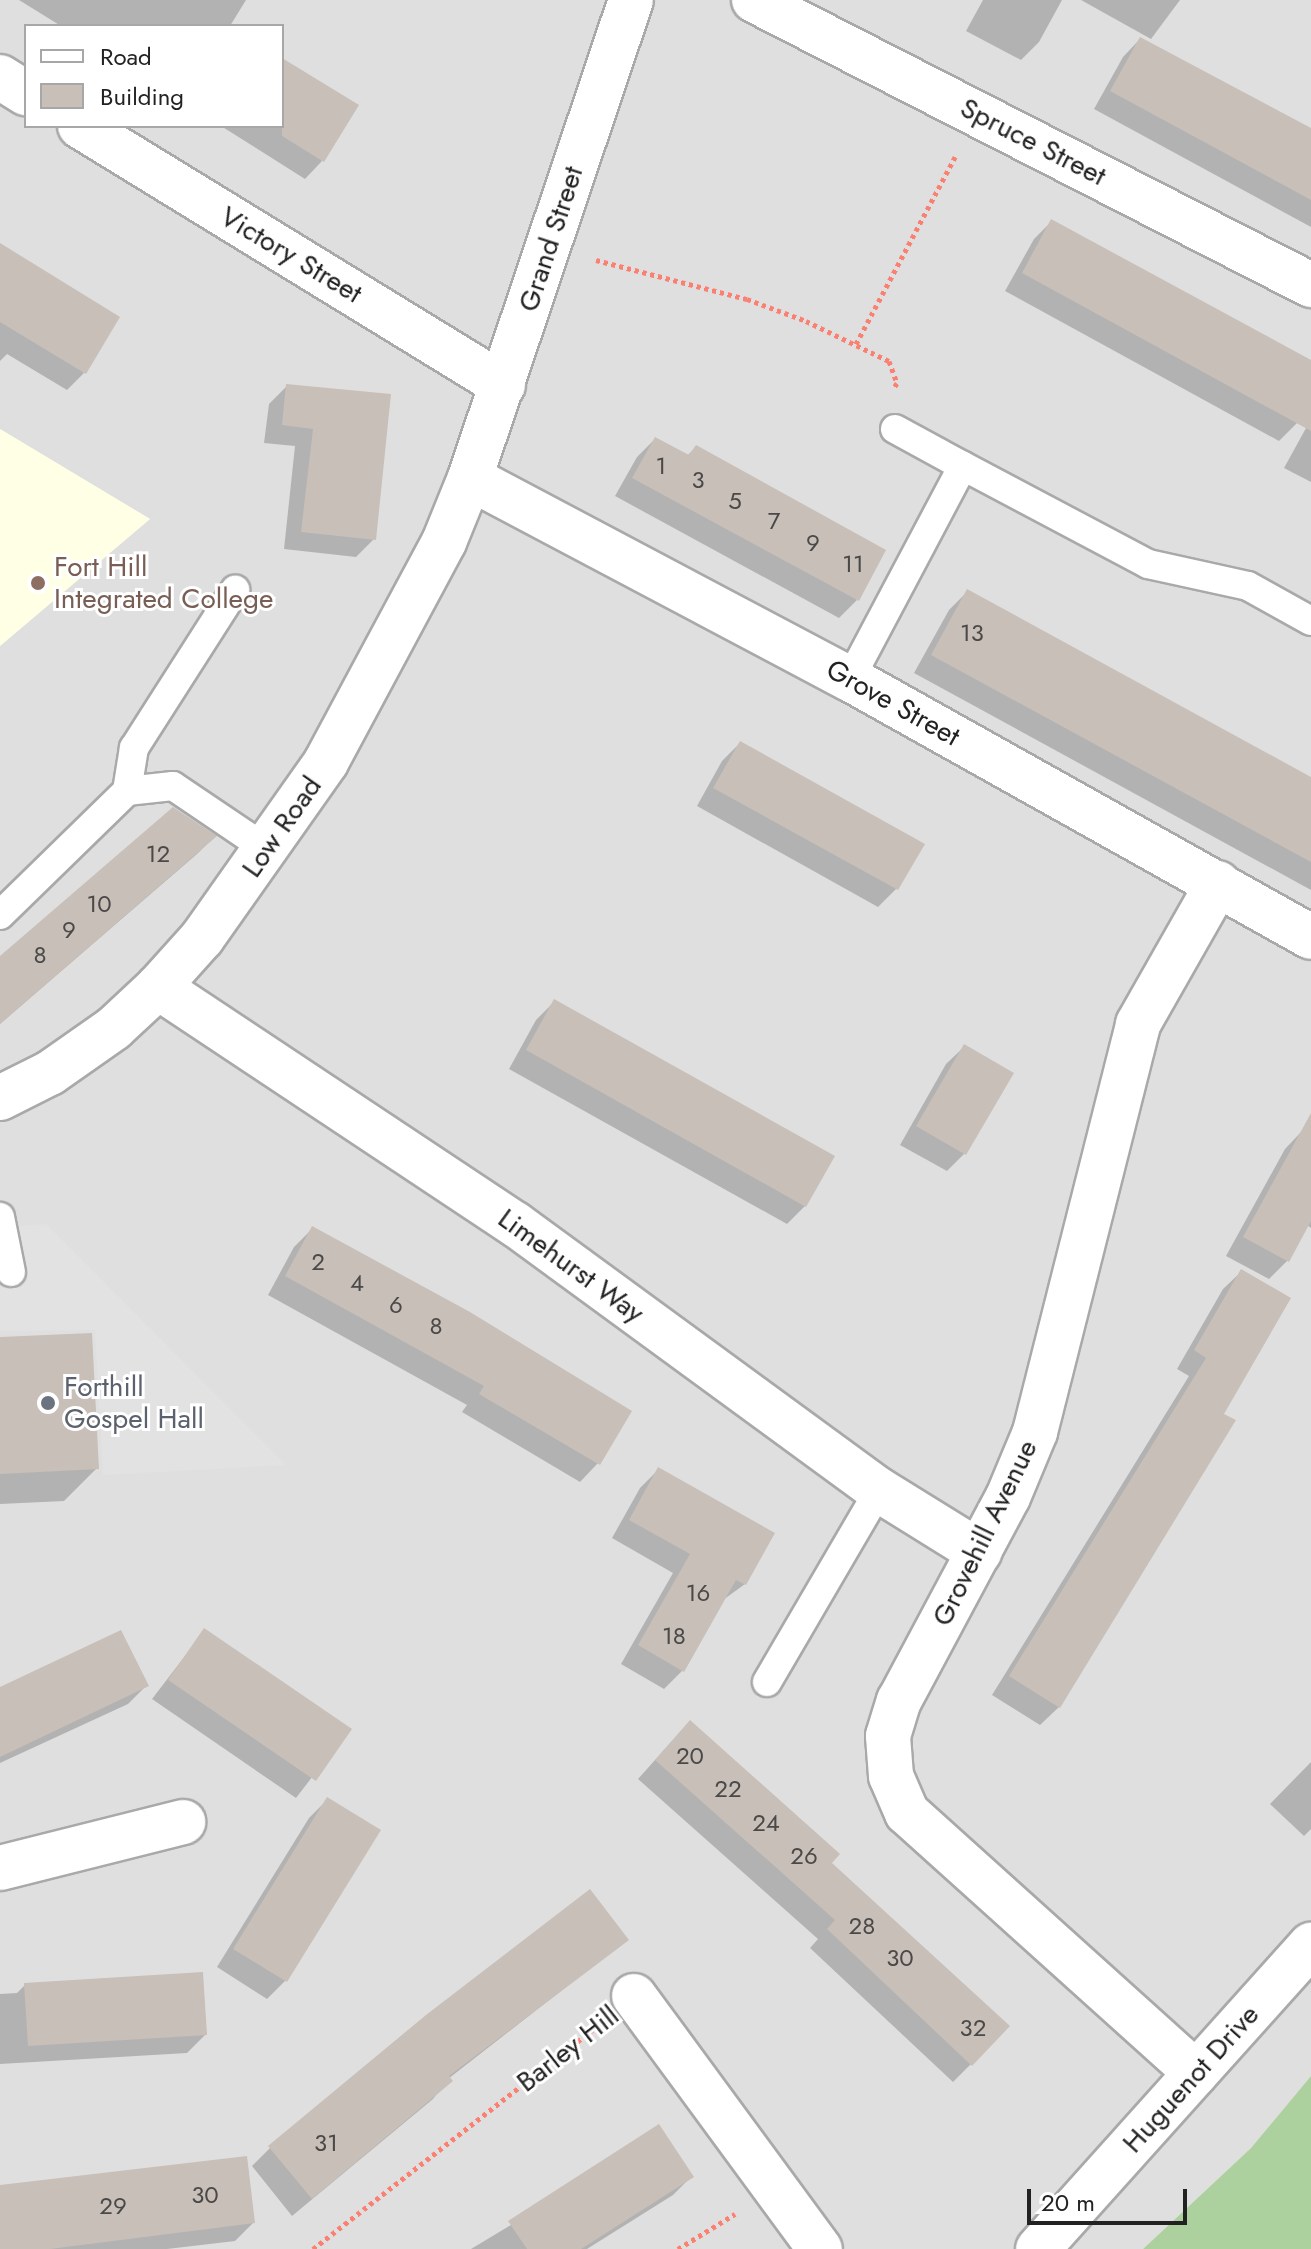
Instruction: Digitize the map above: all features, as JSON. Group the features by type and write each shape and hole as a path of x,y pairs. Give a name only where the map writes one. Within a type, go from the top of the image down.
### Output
{"street":[{"name":"Grand Street","path":"470,478 631,0"},
{"name":"Spruce Street","path":"754,0 1311,285"},
{"path":"0,77 24,92"},
{"name":"Victory Street","path":"83,128 503,385"},
{"name":"Grove Street","path":"470,478 850,679 1311,937"},
{"name":"Low Road","path":"0,1098 50,1073 114,1028 158,987 202,938 268,850 359,705 444,542 470,478"},
{"name":"Grovehill Avenue","path":"1196,2073 907,1813 891,1776 888,1736 899,1701 979,1552 1035,1432 1138,1024 1218,883"},
{"name":"Limehurst Way","path":"158,987 515,1224 879,1490 979,1552"},
{"path":"0,1868 183,1822"},
{"name":"Huguenot Drive","path":"1038,2249 1311,1945"},
{"name":"Barley Hill","path":"634,1996 820,2249"}],"lane":[{"path":"895,429 1148,564 1248,586 1311,621"},
{"path":"850,679 963,466"},
{"path":"0,915 127,791 134,748 235,590"},
{"path":"127,791 173,786 268,850"},
{"path":"0,1217 11,1272"},
{"path":"767,1682 879,1490"}],"path":[{"path":"856,344 978,114"},
{"path":"548,248 747,299 889,361 897,383 876,420 895,429"},
{"name":"Barley Hill","path":"313,2249 634,1996"},
{"path":"678,2249 777,2189"}],"shaded area":[{"path":"0,0 1311,0 1311,2076 1251,2148 1143,2249 0,2249 0,646 150,519 0,429"},
{"name":"Fort Hill Integrated College","path":"0,429 150,519 0,646"},
{"name":"Forthill Gospel Hall","path":"46,1224 286,1465 103,1475 95,1330 0,1331 0,1227"}],"green space":[{"path":"1311,2076 1311,2249 1143,2249 1251,2148"}],"building":[{"path":"1140,37 1311,128 1311,200 1110,91"},
{"path":"284,59 359,105 324,162 282,136"},
{"path":"1051,219 1311,360 1311,431 1022,273"},
{"path":"0,243 120,317 86,374 0,322"},
{"path":"286,384 391,394 376,540 301,532 313,429 282,425"},
{"path":"655,437 689,455 696,445 886,550 859,601 632,478"},
{"path":"967,589 1311,777 1311,862 931,655"},
{"path":"740,741 925,844 898,890 713,788"},
{"path":"173,807 217,836 0,1024 0,956"},
{"path":"554,999 835,1156 806,1207 526,1050"},
{"path":"964,1044 1014,1073 966,1155 916,1126"},
{"path":"1311,1113 1311,1221 1289,1262 1243,1237"},
{"path":"312,1226 470,1312 632,1411 600,1465 479,1394 484,1386 285,1276"},
{"path":"1241,1269 1291,1298 1224,1414 1236,1420 1060,1708 1009,1676 1206,1358 1194,1350"},
{"name":"Forthill Gospel Hall","path":"92,1333 99,1469 0,1474 0,1337"},
{"path":"658,1467 775,1533 746,1585 736,1580 684,1672 638,1645 690,1554 629,1520"},
{"path":"204,1628 352,1729 316,1781 168,1680"},
{"path":"121,1630 149,1686 0,1757 0,1687"},
{"path":"690,1720 840,1854 832,1863 1010,2026 972,2066 827,1929 835,1920 655,1760"},
{"path":"327,1797 381,1830 287,1982 233,1949"},
{"path":"590,1889 629,1940 449,2076 453,2081 312,2199 268,2146 426,2015"},
{"path":"203,1972 207,2035 28,2046 24,1983"},
{"path":"659,2124 694,2177 581,2249 527,2249 508,2221"},
{"path":"247,2156 255,2223 50,2249 0,2249 0,2185"}],"place":[{"name":"Fort Hill Integrated College","path":"38,583"},
{"name":"Forthill Gospel Hall","path":"48,1403"}]}
